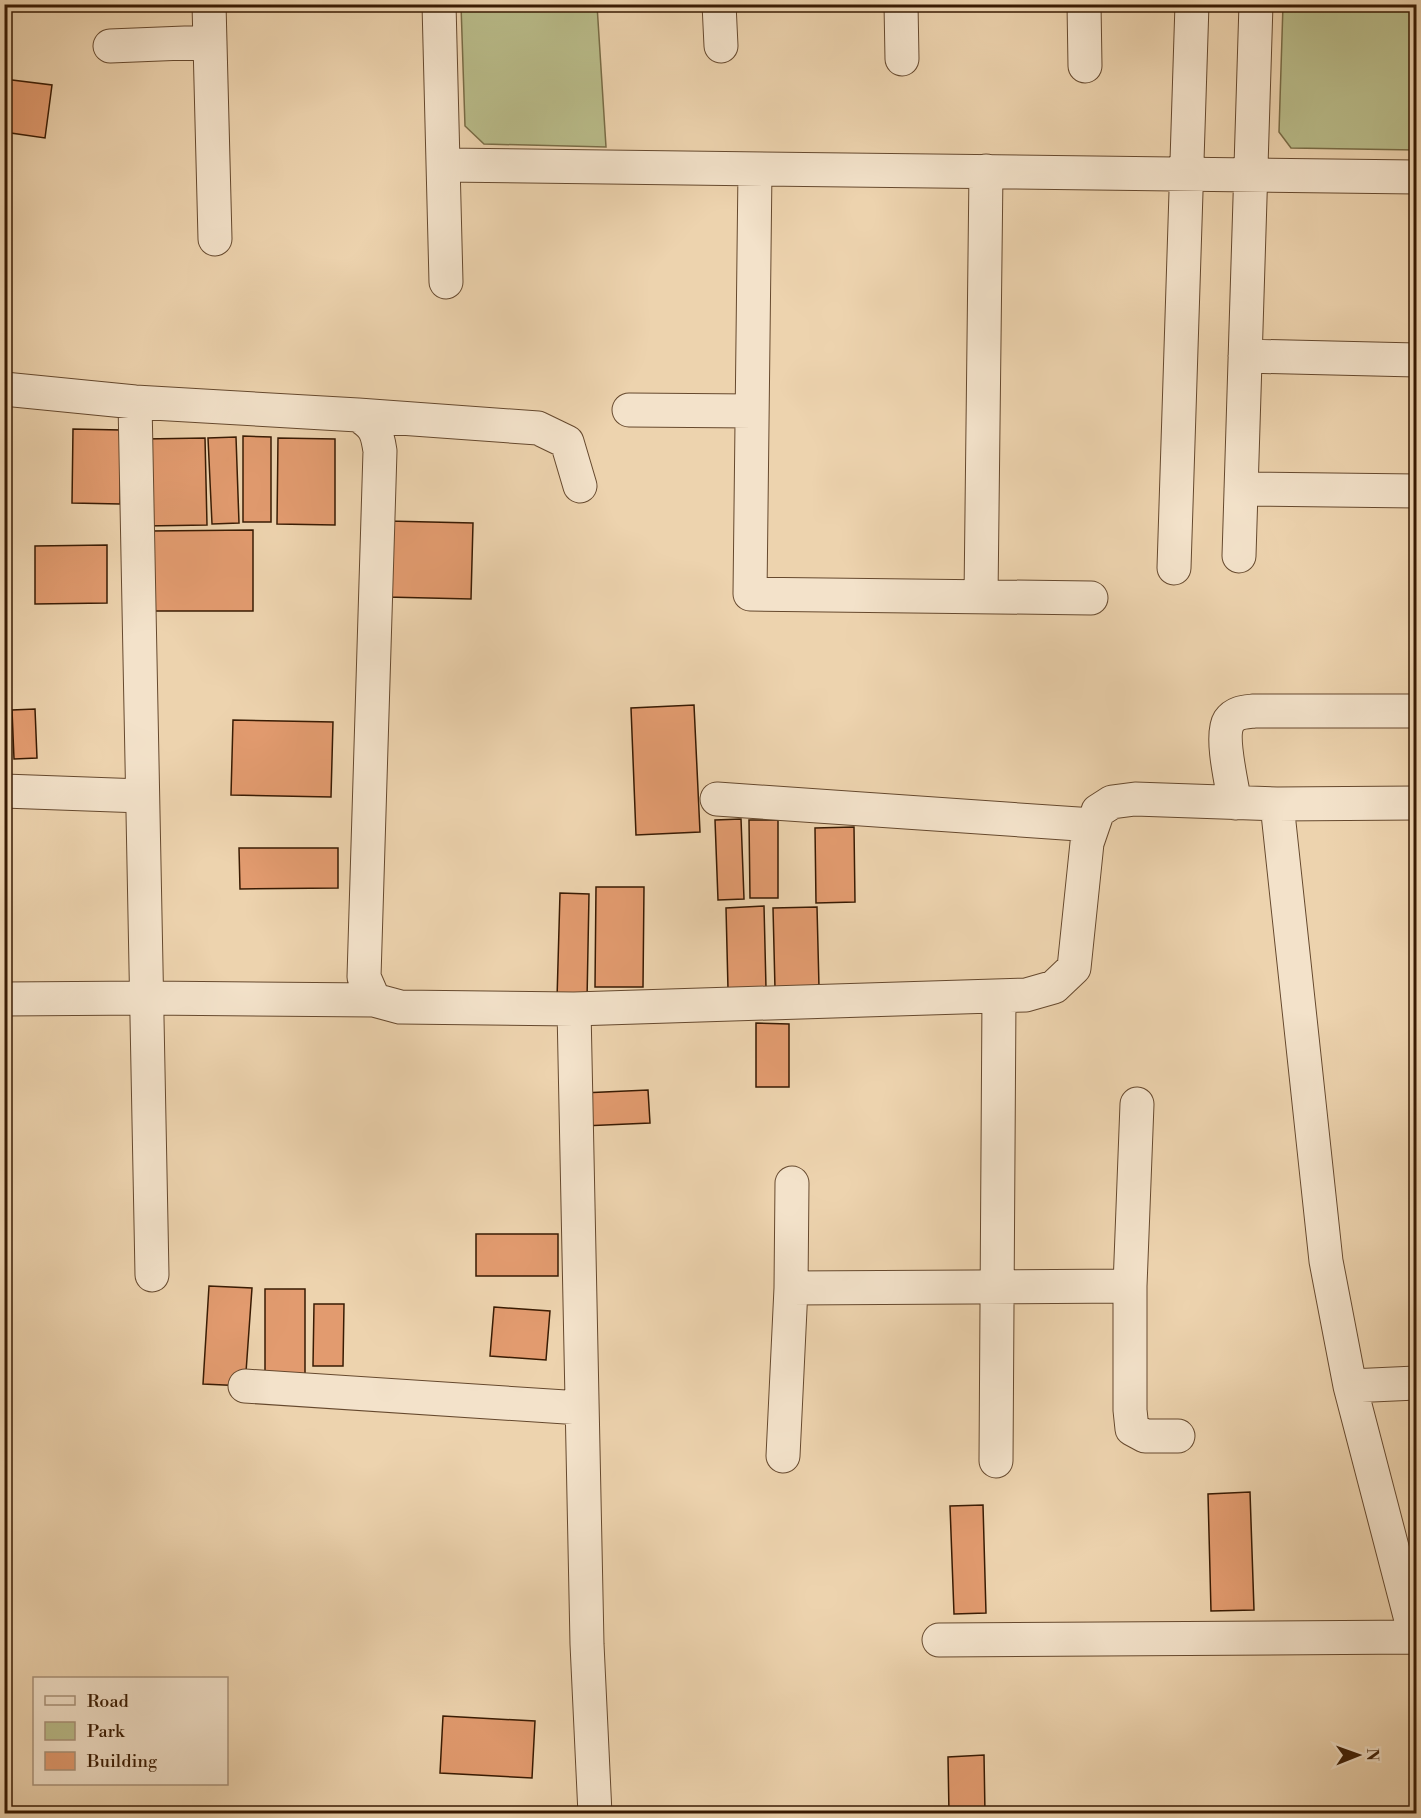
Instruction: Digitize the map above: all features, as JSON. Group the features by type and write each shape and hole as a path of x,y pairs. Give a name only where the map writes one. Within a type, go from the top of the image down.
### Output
{"street":[{"path":"209,4 215,239"},
{"path":"439,4 446,282"},
{"path":"719,4 721,46"},
{"path":"901,4 902,59"},
{"path":"1084,4 1085,66"},
{"path":"1174,568 1192,4"},
{"path":"1239,556 1256,4"},
{"path":"110,46 210,42"},
{"path":"443,165 1416,177"},
{"path":"755,169 750,594 1091,598"},
{"path":"981,597 986,171"},
{"path":"1245,356 1416,360"},
{"path":"4,389 135,402 538,428 567,442 580,486"},
{"path":"135,402 152,1275"},
{"path":"629,410 752,411"},
{"path":"358,415 369,422 377,433 380,451 364,977 374,1000"},
{"path":"1241,489 1416,491"},
{"path":"1235,803 1225,735 1229,722 1239,713 1254,711 1416,711"},
{"path":"4,791 142,796"},
{"path":"717,799 1093,825"},
{"path":"4,999 374,1000 400,1007 574,1009 1026,995 1054,987 1074,968 1087,843 1098,811 1112,802 1135,799 1276,804 1416,803"},
{"path":"939,1640 1416,1638 1350,1386 1326,1261 1276,804"},
{"path":"996,1461 999,996"},
{"path":"574,1009 587,1644 595,1814"},
{"path":"1137,1104 1131,1286 1130,1410 1132,1429 1145,1436 1178,1436"},
{"path":"783,1456 791,1288 792,1183"},
{"path":"791,1288 1131,1286"},
{"path":"1350,1386 1416,1383"},
{"path":"245,1386 581,1408"}],"green space":[{"path":"461,5 597,5 606,147 484,144 465,126"},
{"path":"1283,5 1416,5 1416,150 1291,148 1279,132"}],"building":[{"path":"4,79 52,85 45,138 4,132"},
{"path":"73,429 121,430 120,504 72,503"},
{"path":"243,436 271,437 271,522 243,522"},
{"path":"236,437 239,523 212,524 208,438"},
{"path":"205,438 207,525 145,526 144,439"},
{"path":"278,438 335,439 335,525 277,524"},
{"path":"387,521 473,523 471,599 386,597"},
{"path":"253,530 253,611 150,611 150,531"},
{"path":"107,545 107,603 35,604 35,546"},
{"path":"694,705 700,832 636,835 631,708"},
{"path":"35,709 37,758 14,759 12,710"},
{"path":"233,720 333,722 331,797 231,795"},
{"path":"741,819 744,899 718,900 715,820"},
{"path":"749,820 778,820 778,898 750,898"},
{"path":"854,827 855,902 816,903 815,828"},
{"path":"239,848 338,848 338,888 240,889"},
{"path":"596,887 644,887 643,987 595,987"},
{"path":"560,893 589,894 587,1000 557,999"},
{"path":"764,906 766,988 728,989 726,908"},
{"path":"817,907 819,987 775,989 773,908"},
{"path":"756,1023 789,1024 789,1087 756,1087"},
{"path":"648,1090 650,1123 583,1126 582,1093"},
{"path":"476,1234 558,1234 558,1276 476,1276"},
{"path":"209,1286 252,1288 245,1386 203,1384"},
{"path":"265,1289 305,1289 305,1380 265,1380"},
{"path":"314,1304 344,1304 343,1366 313,1366"},
{"path":"494,1307 550,1311 546,1360 490,1356"},
{"path":"1250,1492 1254,1610 1211,1611 1208,1494"},
{"path":"983,1505 986,1613 954,1614 950,1506"},
{"path":"443,1716 535,1721 532,1778 440,1773"},
{"path":"984,1755 985,1814 949,1814 948,1757"}]}
